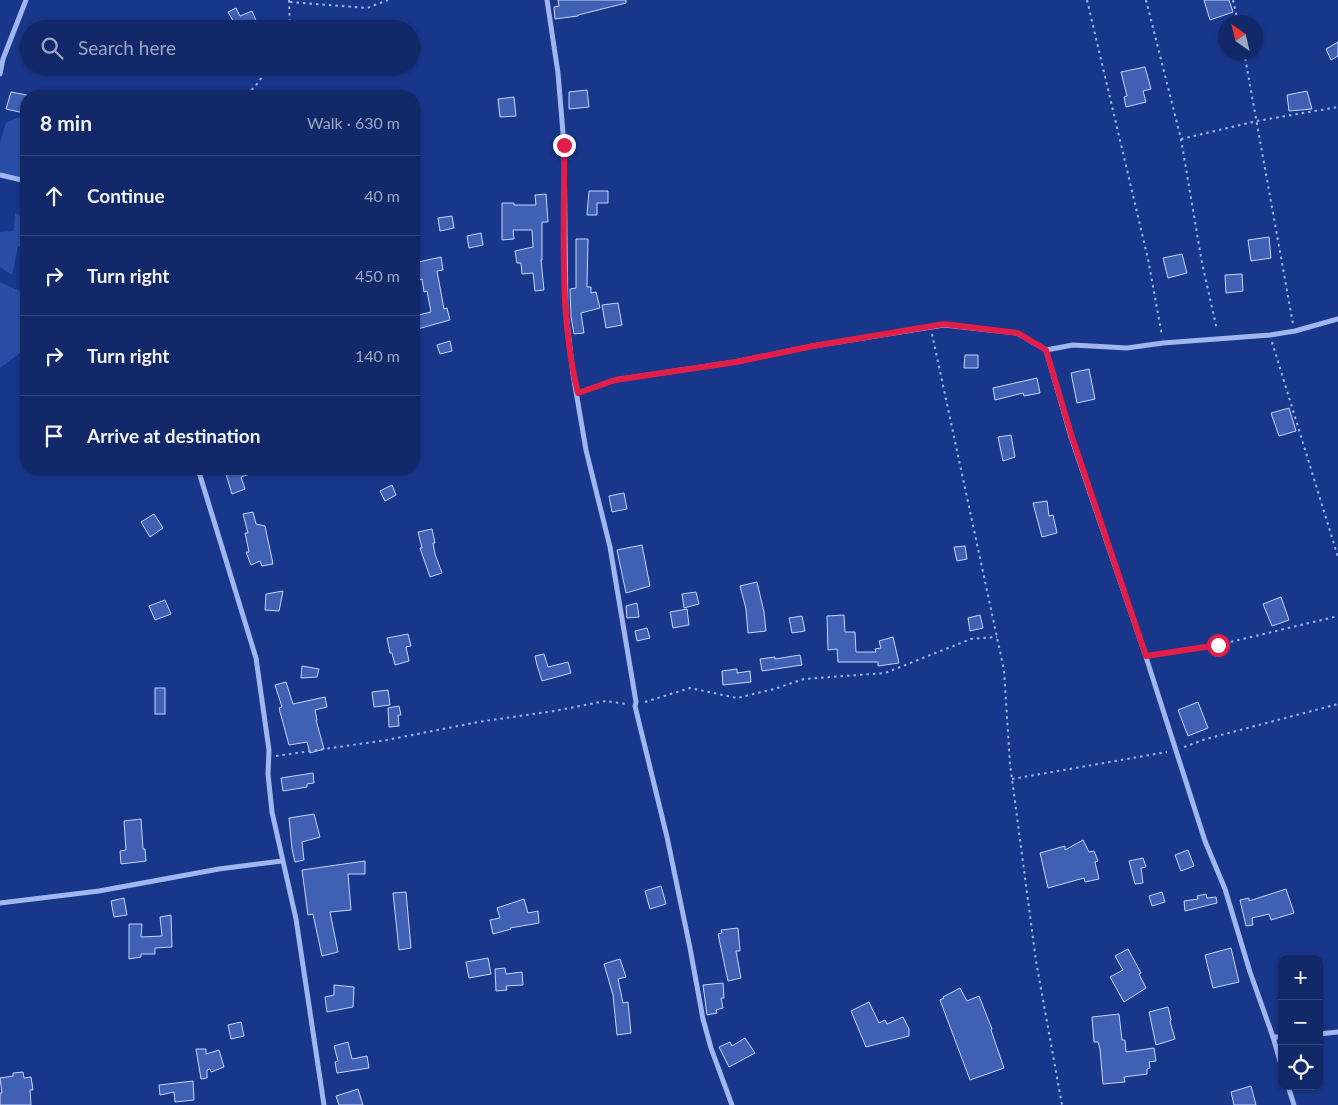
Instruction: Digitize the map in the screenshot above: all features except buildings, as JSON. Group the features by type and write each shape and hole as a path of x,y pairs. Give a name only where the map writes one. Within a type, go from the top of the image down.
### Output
{"street":[{"path":"0,74 3,59 26,0"},
{"path":"547,0 558,73 564,145 566,312 573,374 578,393 586,450 610,547 636,702 634,706 667,837 703,1019 711,1048 732,1105"},
{"path":"0,174 20,179"},
{"path":"578,393 615,380 736,362 813,346 944,324 1018,333 1046,350 1073,345 1127,348 1163,343 1270,335 1295,331 1338,319"},
{"path":"1046,350 1072,437 1203,833 1225,889 1250,972 1278,1054"},
{"path":"200,475 256,658 270,750 268,774 272,812 296,919 324,1105"},
{"path":"0,903 99,891 219,869 282,861"},
{"path":"1323,1034 1338,1032"},
{"path":"1273,1037 1278,1037"},
{"path":"1289,1090 1294,1105"}],"path":[{"path":"290,20 290,1 367,8 388,0"},
{"path":"1087,0 1148,259 1163,343"},
{"path":"1146,0 1181,138 1202,263 1220,339"},
{"path":"1233,0 1236,15"},
{"path":"1246,60 1295,331"},
{"path":"250,90 263,75"},
{"path":"1181,138 1257,121 1338,107"},
{"path":"930,327 1004,670 1010,764 1034,942 1062,1105"},
{"path":"1270,335 1338,558"},
{"path":"1146,656 1218,645 1338,616"}],"shaded area":[{"path":"20,117 20,179 4,175 0,171 0,142 6,123"},
{"path":"15,213 20,215 20,247 18,246 12,275 0,267 0,232 14,231"},
{"path":"0,282 20,291 20,353 0,368"}],"route":[{"path":"564,145 566,312 573,374 578,393 615,380 736,362 813,346 944,324 1018,333 1046,350 1072,437 1146,656 1218,645"}]}
